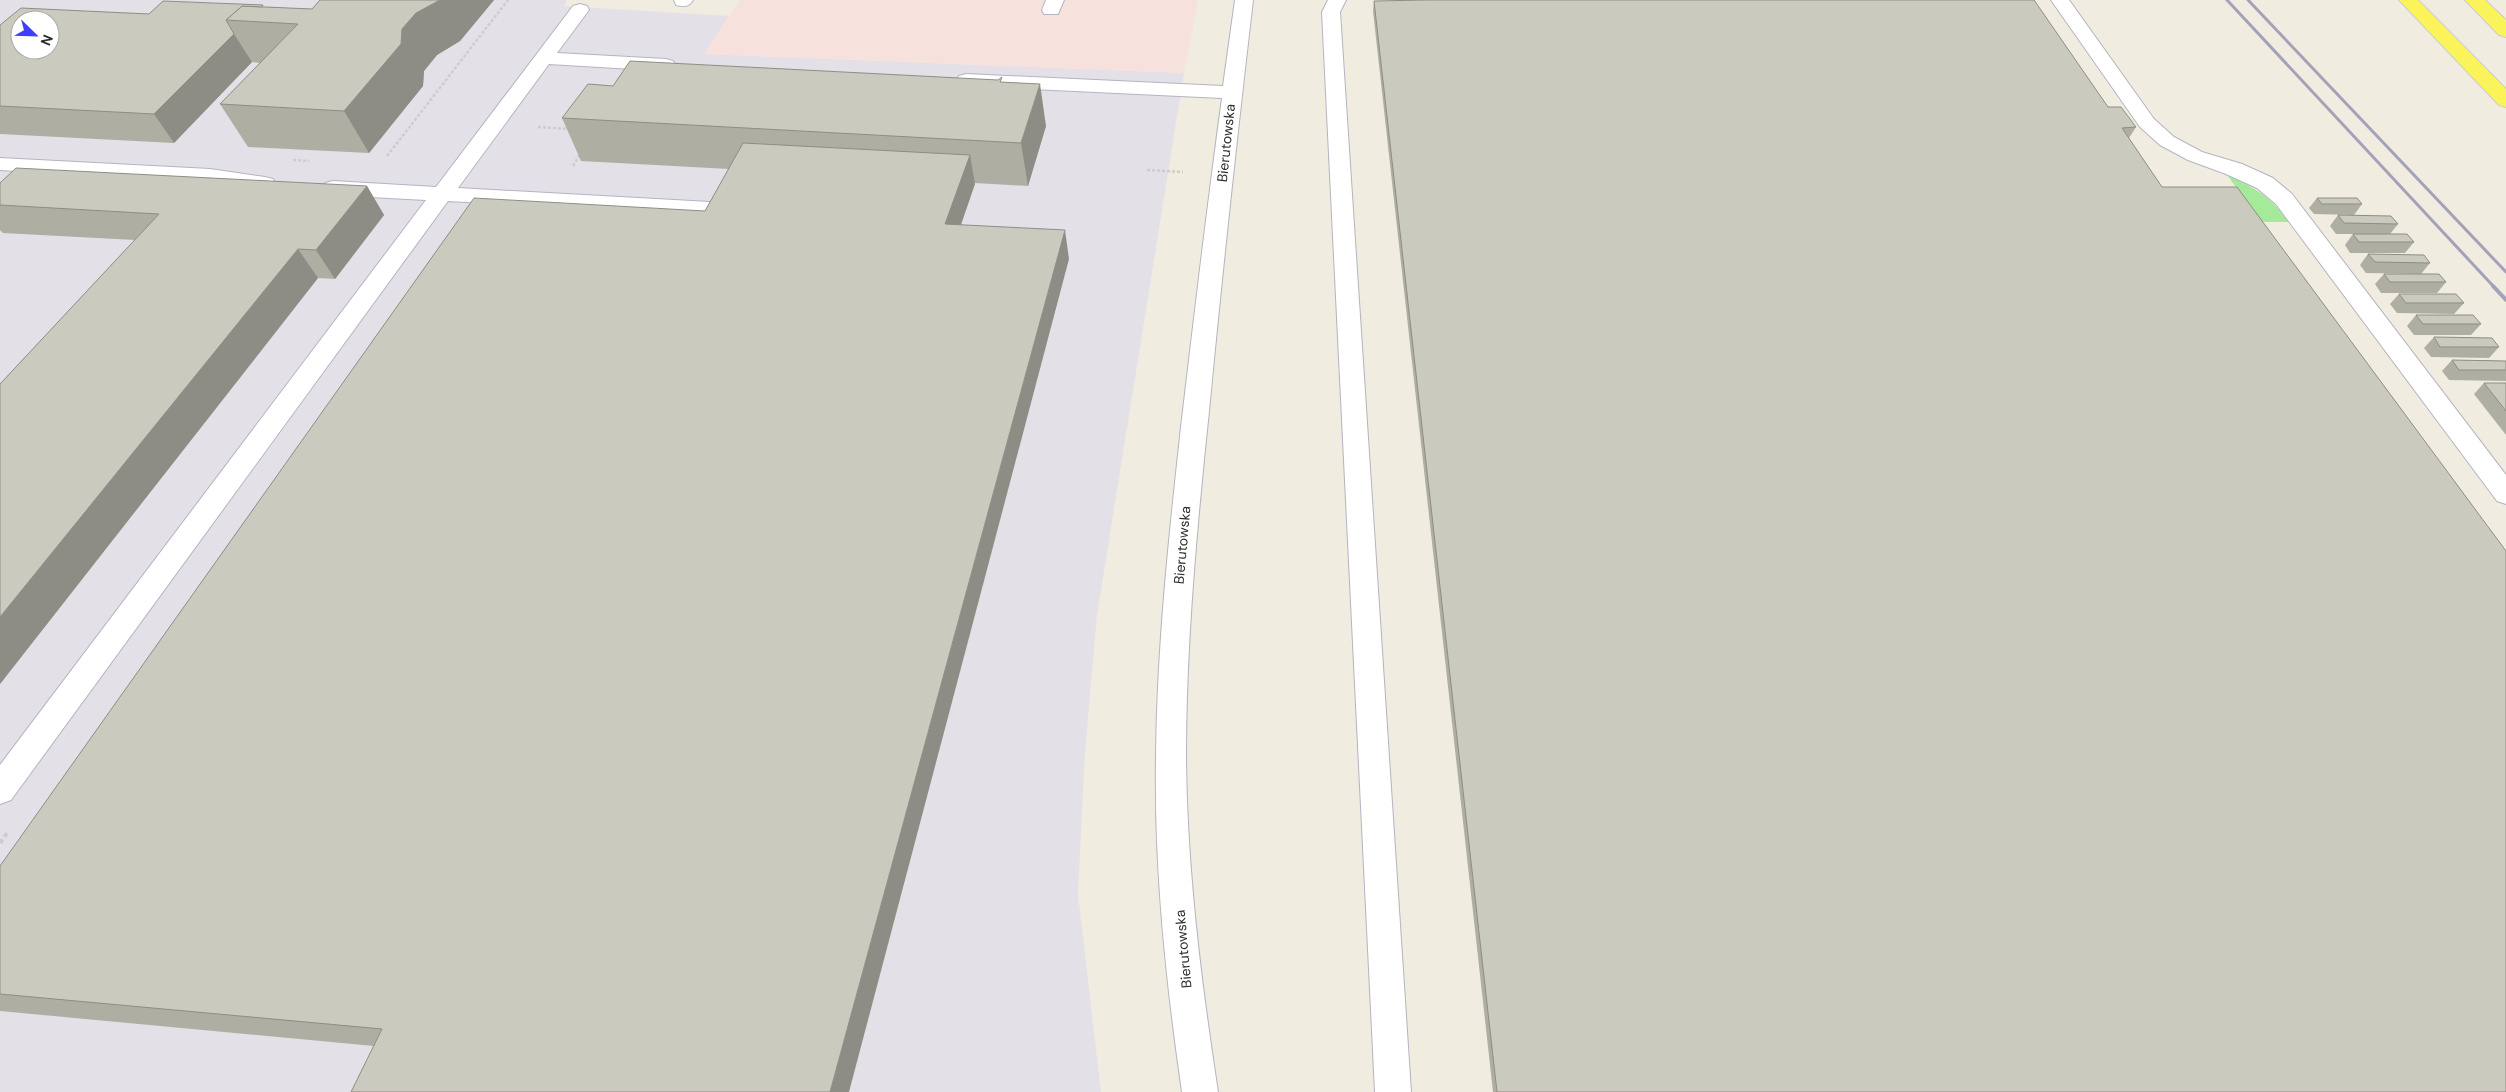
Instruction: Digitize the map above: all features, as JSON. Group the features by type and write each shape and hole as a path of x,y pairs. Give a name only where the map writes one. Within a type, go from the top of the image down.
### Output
{"main road":[{"path":"2408,0 2506,101"},
{"path":"2474,0 2506,31"}],"street":[{"name":"Bierutowska","path":"1200,1092 1188,1014 1173,816 1172,758 1175,624 1188,482 1244,0"},
{"path":"1337,0 1332,12 1393,1092"},
{"path":"2060,0 2147,123 2167,141 2195,156 2234,168 2265,183 2284,199 2506,494"},
{"path":"0,790 543,58 587,5"},
{"path":"543,58 681,66"},
{"path":"946,79 1232,92"},
{"path":"0,164 210,176 288,186"},
{"path":"315,187 728,210"}],"path":[{"path":"361,190 508,0"},
{"path":"537,127 576,130"},
{"path":"550,199 581,154"},
{"path":"1147,170 1184,172"},
{"path":"0,843 11,828"}],"shaded area":[{"path":"0,0 567,0 564,6 729,16 704,54 1184,73 1097,615 1085,752 1078,894 1101,1092 0,1092"},
{"path":"740,0 1198,0 1184,73 704,54"}],"green space":[{"path":"2227,175 2262,194 2290,222 2262,222"}],"building":[{"path":"320,0 440,0 416,13 402,29 401,44 344,111 220,104 298,24 226,20 242,6 312,9"},
{"path":"2034,0 2108,107 2121,107 2136,127 2122,128 2162,187 2237,187 2506,551 2506,1092 1497,1092 1374,1"},
{"path":"163,1 263,5 262,7 242,6 226,20 234,34 154,114 0,106 0,25 10,17 10,60 60,60 60,10 19,10 21,8 149,14"},
{"path":"630,61 998,80 1002,77 1000,82 1040,84 1021,143 562,118 588,84 613,86"},
{"path":"743,143 970,155 945,224 1065,230 830,1092 351,1092 382,1029 0,994 0,866 474,198 705,211"},
{"path":"16,168 367,186 316,250 298,249 0,617 0,384 159,214 0,205 0,183"},
{"path":"2317,198 2357,198 2362,204 2322,204"},
{"path":"2338,215 2391,216 2398,224 2344,223"},
{"path":"2353,234 2407,234 2414,242 2359,242"},
{"path":"2368,254 2424,255 2430,263 2375,262"},
{"path":"2384,274 2439,274 2446,282 2390,282"},
{"path":"2399,294 2456,294 2464,303 2406,303"},
{"path":"2416,315 2473,315 2481,324 2423,324"},
{"path":"2434,337 2492,338 2499,347 2440,347"},
{"path":"2452,360 2506,361 2506,370 2459,370"},
{"path":"2484,383 2506,383 2506,411"}],"railway":[{"path":"2227,0 2495,288"},
{"path":"2248,0 2506,272"},
{"path":"2493,286 2506,300"}]}
